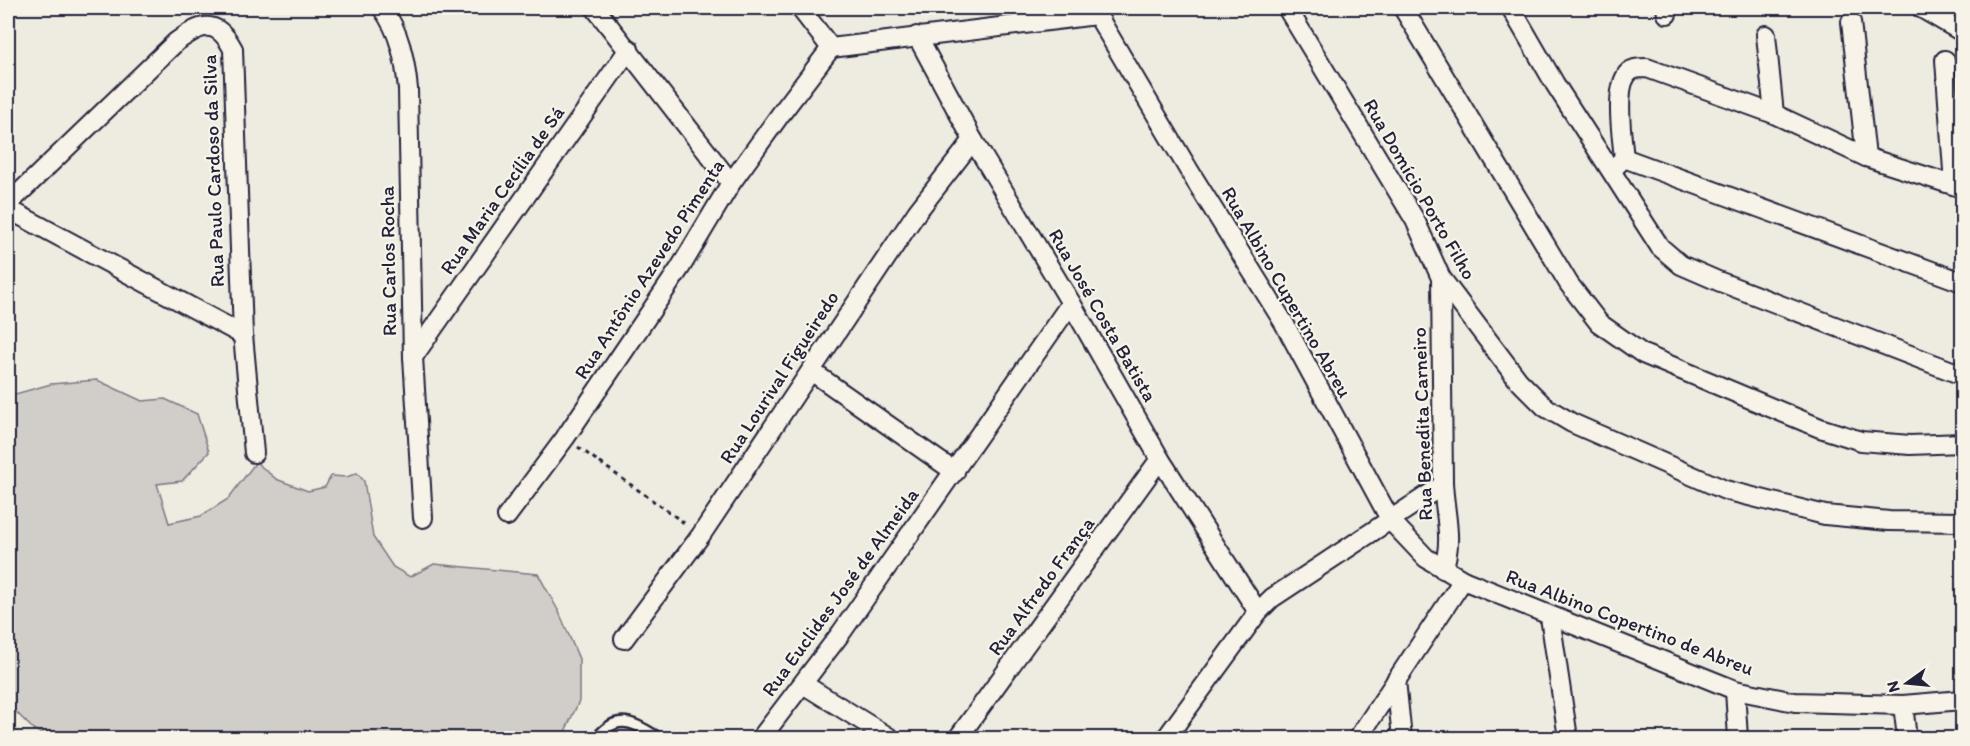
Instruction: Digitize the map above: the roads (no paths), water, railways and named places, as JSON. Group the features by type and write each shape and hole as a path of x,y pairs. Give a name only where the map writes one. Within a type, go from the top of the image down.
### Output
{"street":[{"name":"Rua Carlos Rocha","path":"382,8 398,37 408,89 413,357 423,518"},
{"path":"595,8 731,183"},
{"path":"800,8 831,48 1095,11"},
{"name":"Rua Domício Porto Filho","path":"1287,8 1415,220 1441,278 1518,380 1545,407 1572,423 1725,490 1825,516 1889,522 1962,522"},
{"path":"1403,8 1569,284 1599,323 1643,354 1820,429 1861,441 1910,445 1962,443"},
{"path":"1511,8 1555,84 1660,247 1681,265 1729,286 1962,375"},
{"path":"1921,8 1962,32"},
{"name":"Rua Albino Cupertino Abreu","path":"1095,11 1190,172 1284,322 1391,521 1426,558 1463,580"},
{"path":"1851,22 1866,157"},
{"name":"Rua Paulo Cardoso da Silva","path":"8,204 176,42 203,27 213,27 222,31 233,48 243,334 254,453"},
{"path":"1766,35 1774,114"},
{"name":"Rua José Costa Batista","path":"917,36 973,140 1161,459 1258,612"},
{"name":"Rua Antônio Azevedo Pimenta","path":"507,516 565,438 680,268 731,183 831,48"},
{"name":"Rua Maria Cecília de Sá","path":"413,357 629,49"},
{"path":"1624,158 1620,124 1622,87 1626,74 1635,68 1647,68 1774,114 1866,157 1958,186 1945,60"},
{"name":"Rua Lourival Figueiredo","path":"624,639 701,535 917,212 973,140"},
{"path":"1610,171 1624,158"},
{"path":"1624,158 1962,282"},
{"path":"8,209 243,334"},
{"name":"Rua Benedita Carneiro","path":"1441,278 1443,485 1449,545 1443,569"},
{"name":"Rua Euclides José de Almeida","path":"761,738 955,472 1071,303"},
{"path":"811,371 955,472"},
{"name":"Rua Alfredo França","path":"958,738 1161,459"},
{"path":"1166,738 1258,612 1283,589 1391,521 1443,485"},
{"path":"1359,738 1463,580"},
{"name":"Rua Albino Copertino de Abreu","path":"1463,580 1736,690 1795,702 1903,705 1962,700"},
{"path":"1550,616 1568,738"},
{"path":"1396,680 1402,738"},
{"path":"802,684 890,738"},
{"path":"1736,690 1738,738"},
{"path":"1903,705 1907,738"}],"lane":[{"path":"598,738 610,726 622,721 632,723 660,738"}]}
